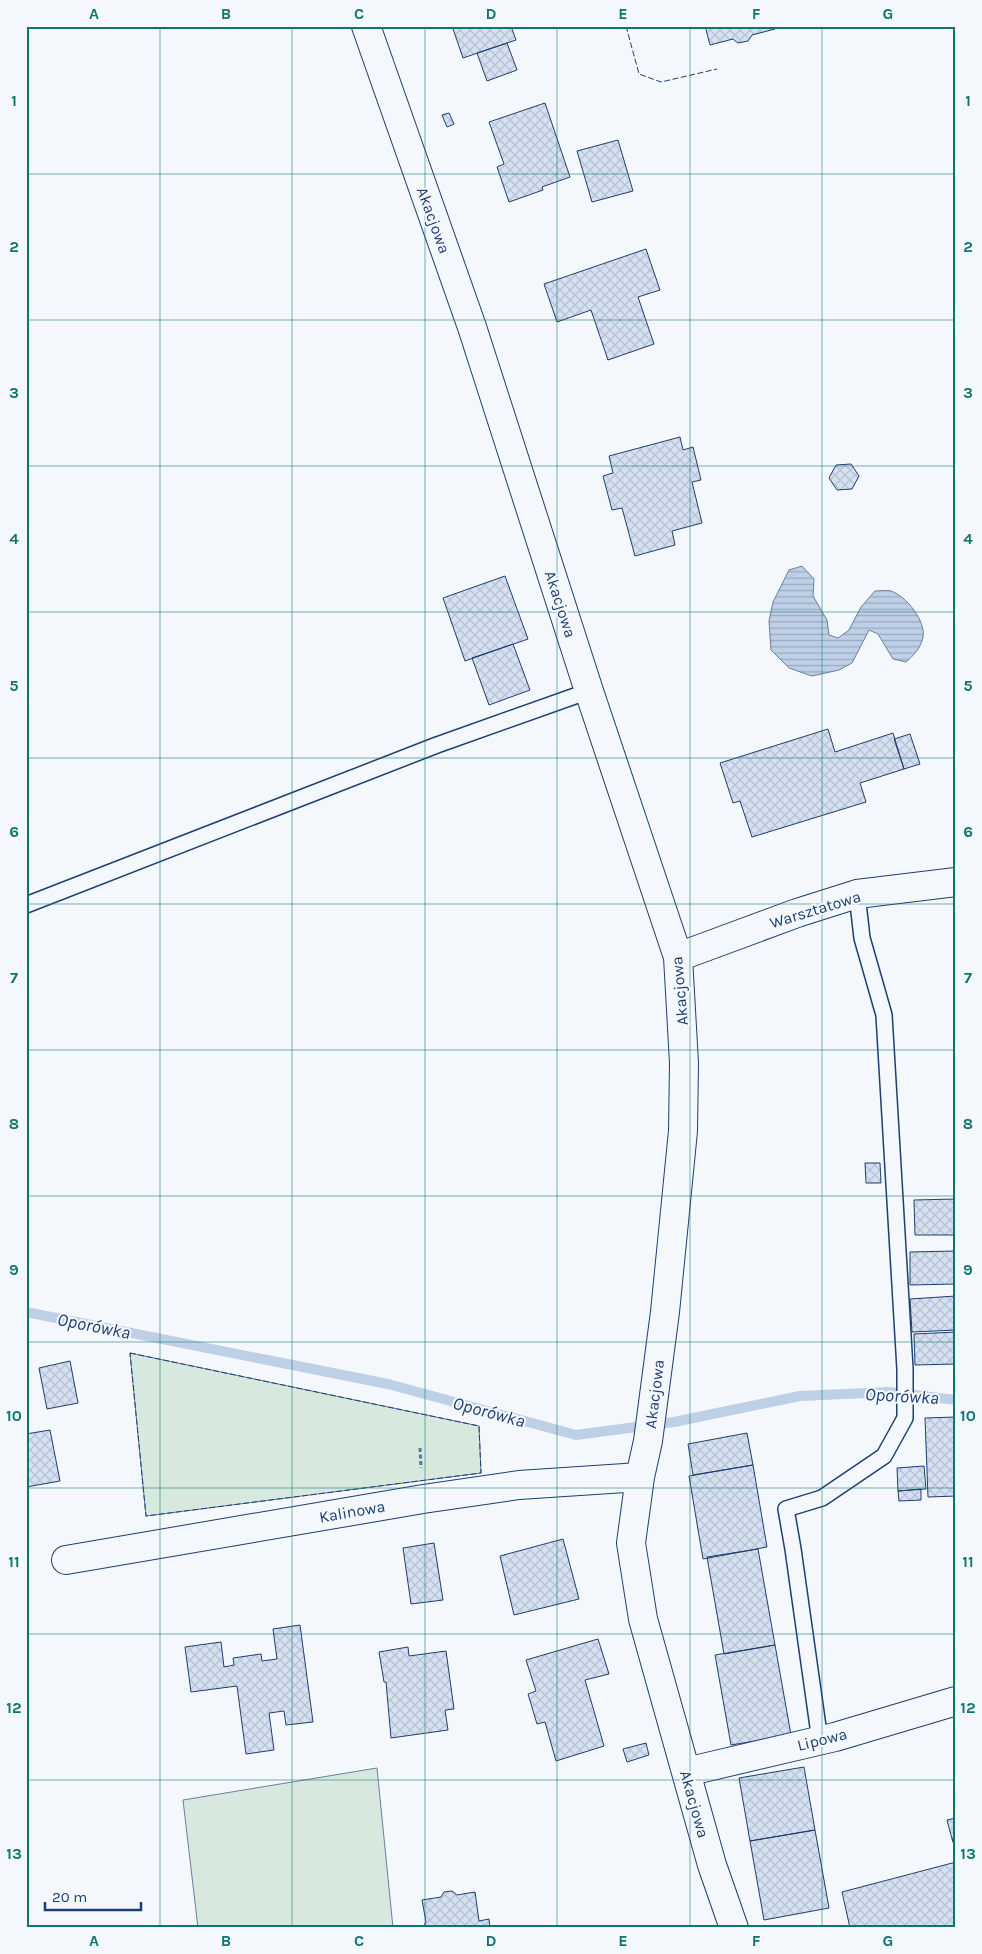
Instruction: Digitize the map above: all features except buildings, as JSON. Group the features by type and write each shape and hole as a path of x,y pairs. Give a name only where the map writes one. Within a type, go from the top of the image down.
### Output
{"street":[{"name":"Akacjowa","path":"366,26 472,327 589,691 678,957 684,1063 683,1131 665,1312 650,1414 648,1441 640,1477 631,1543 643,1619 712,1865 734,1928"},
{"name":"Warsztatowa","path":"678,957 797,913 857,894 956,882"},
{"name":"Kalinowa","path":"66,1560 423,1498 519,1485 640,1477"},
{"name":"Lipowa","path":"686,1772 820,1741 956,1701"}],"lane":[{"path":"26,905 436,745 589,691"},
{"path":"820,1741 786,1509 822,1498 884,1456 905,1418 905,1369 884,1015 862,938 857,894"}],"shaded area":[{"path":"130,1353 479,1426 481,1473 146,1516"},
{"path":"377,1768 393,1928 198,1928 183,1800"}],"water":[{"path":"802,566 814,579 813,596 827,620 829,635 838,638 849,630 861,607 875,591 891,591 909,604 921,624 923,637 916,651 906,662 893,659 878,634 869,630 852,663 839,670 812,676 789,668 771,650 769,621 773,602 789,570"}],"waterway":[{"name":"Oporówka","path":"26,1312 388,1384 576,1435 674,1422 800,1396 889,1392 956,1400"}],"fence":[{"path":"626,26 639,74 661,82 717,69"},
{"path":"130,1353 479,1426 481,1473 146,1516 130,1353"}]}
